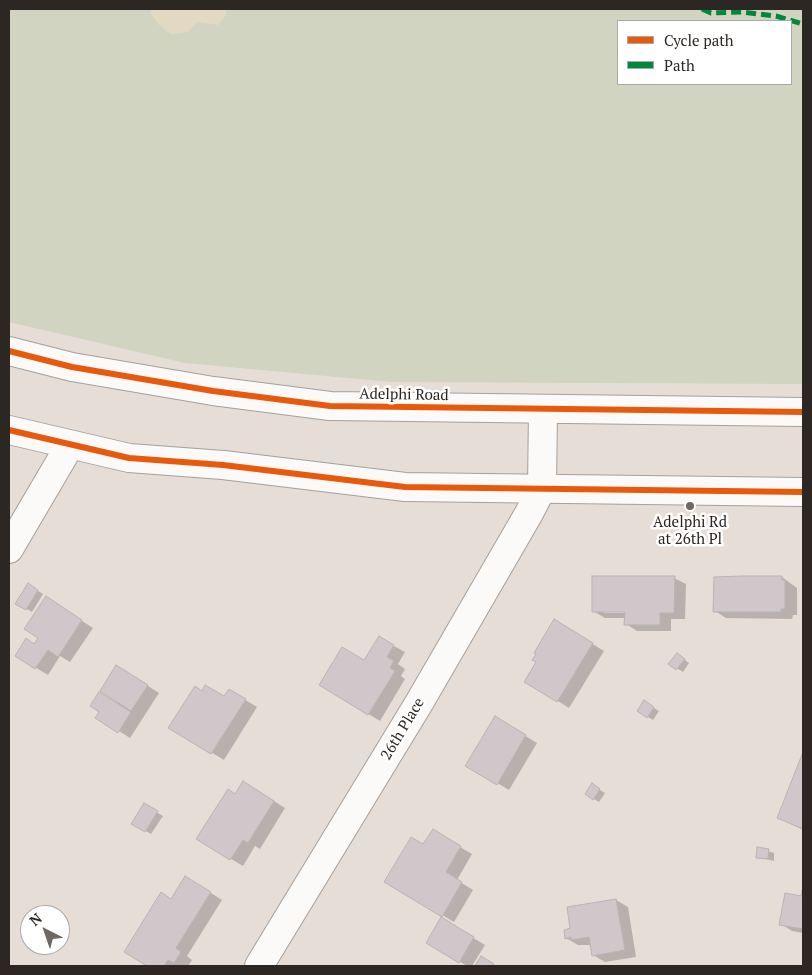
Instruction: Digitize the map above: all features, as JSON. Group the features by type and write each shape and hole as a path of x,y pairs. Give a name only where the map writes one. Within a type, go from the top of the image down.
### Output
{"main road":[{"name":"Adelphi Road","path":"9,351 72,367 110,374 214,391 330,406 803,412"},
{"path":"542,488 543,410"},
{"path":"9,430 129,458 223,465 405,487 803,492"},
{"path":"9,549 70,445"},
{"name":"26th Place","path":"259,966 509,550 542,488"}],"green space":[{"path":"9,9 803,9 803,384 391,382 185,363 9,322"}],"sand":[{"path":"151,9 226,9 226,15 218,25 197,22 188,32 171,34 159,25 151,14"}],"building":[{"path":"592,576 675,576 674,613 660,613 660,625 624,625 625,612 592,612"},
{"path":"782,576 782,580 785,580 785,609 781,609 781,612 713,612 714,577"},
{"path":"28,583 38,590 26,610 15,604"},
{"path":"46,596 82,620 58,657 48,650 35,669 15,656 26,638 34,644 38,638 24,629"},
{"path":"554,619 593,643 557,702 524,682 536,662 532,660 536,654 534,653"},
{"path":"379,636 394,645 387,657 394,661 390,668 395,671 368,715 319,685 342,647 364,660"},
{"path":"677,653 685,659 676,670 668,664"},
{"path":"116,665 148,685 131,711 100,691"},
{"path":"205,685 224,696 229,689 246,699 211,754 168,728 195,686 202,691"},
{"path":"99,692 131,712 118,733 95,718 99,712 90,706"},
{"path":"644,700 654,707 647,718 637,711"},
{"path":"495,716 526,735 497,785 465,766"},
{"path":"803,752 803,829 777,818"},
{"path":"243,781 274,801 248,843 243,840 230,860 196,839 228,789 235,794"},
{"path":"592,783 600,789 593,800 585,794"},
{"path":"144,803 158,811 145,832 131,824"},
{"path":"433,829 461,846 446,872 462,882 442,917 384,882 411,837 423,844"},
{"path":"757,847 769,849 768,859 756,858"},
{"path":"185,876 211,892 176,948 181,952 174,963 168,960 164,966 147,966 124,952 161,892 171,899"},
{"path":"803,886 803,929 779,925 785,893 801,896"},
{"path":"616,899 625,950 592,956 589,937 572,940 571,937 565,939 564,930 570,928 567,907"},
{"path":"441,917 474,937 459,963 426,943"},
{"path":"481,956 494,964 493,966 475,966"}],"marked path":[{"path":"702,9 711,13 742,12 776,16 790,20"},
{"path":"792,21 803,24"}],"cycle path":[{"path":"9,351 72,367 213,391 330,406 803,412"},
{"path":"9,430 129,458 223,465 405,487 803,492"}],"place":[{"name":"Adelphi Rd at 26th Pl","path":"690,506"}]}
